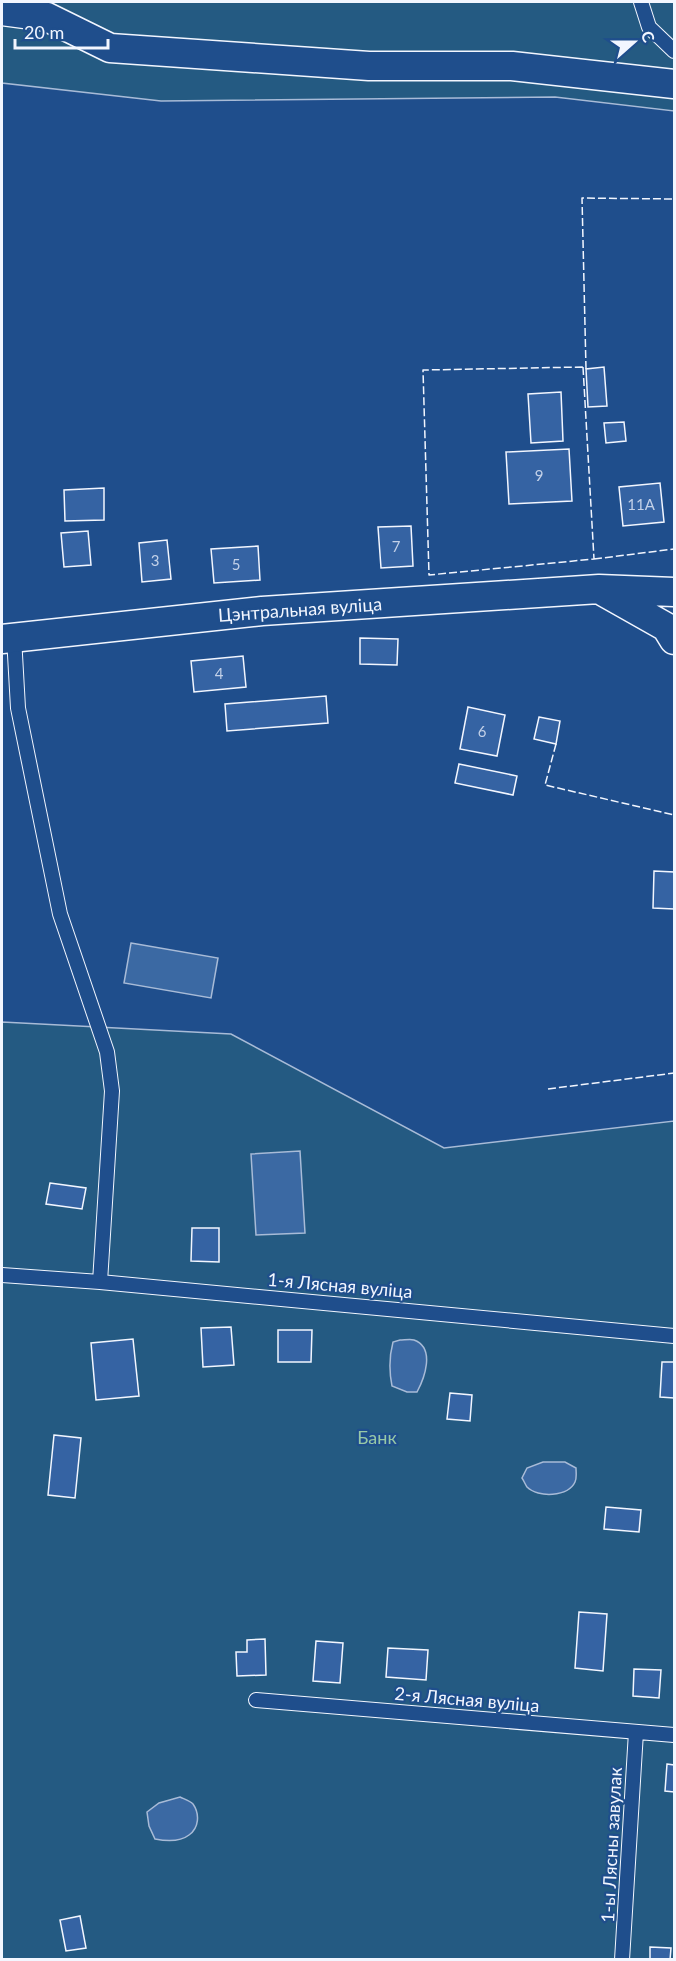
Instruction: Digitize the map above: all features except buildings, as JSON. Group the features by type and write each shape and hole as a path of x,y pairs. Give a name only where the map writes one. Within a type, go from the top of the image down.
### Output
{"street":[{"path":"2,11 47,9 110,48 369,66 512,66 675,84"},
{"path":"599,590 666,627 675,640"},
{"name":"Цэнтральная вуліца","path":"8,638 262,611 599,590 675,592"}],"lane":[{"path":"641,2 649,27 675,51"},
{"path":"8,638 18,708 60,914 107,1052 112,1091 100,1282"},
{"name":"1-я Лясная вуліца","path":"2,1275 100,1282 675,1336"},
{"name":"2-я Лясная вуліца","path":"256,1700 675,1735"},
{"name":"1-ы Лясны завулак","path":"622,1959 636,1732"}],"green space":[{"path":"2,2 674,2 674,111 555,97 161,101 2,83"},
{"name":"Банк","path":"2,1022 231,1034 444,1148 674,1121 674,1959 2,1959"}],"shaded area":[{"path":"131,943 218,958 211,998 124,983"},
{"path":"300,1151 305,1233 256,1235 251,1154"},
{"path":"414,1340 425,1350 425,1372 417,1392 407,1392 392,1386 390,1364 393,1342"},
{"path":"543,1462 565,1462 576,1468 576,1480 571,1487 560,1493 545,1494 532,1491 522,1478 527,1468"},
{"path":"180,1797 192,1803 197,1812 195,1829 189,1835 177,1840 155,1839 149,1826 147,1812 159,1803"}],"fence":[{"path":"586,369 582,198 674,199"},
{"path":"583,367 594,559 429,575 423,370 583,367"},
{"path":"594,559 674,549"},
{"path":"556,744 545,785 674,815"},
{"path":"548,1089 674,1073"}]}
